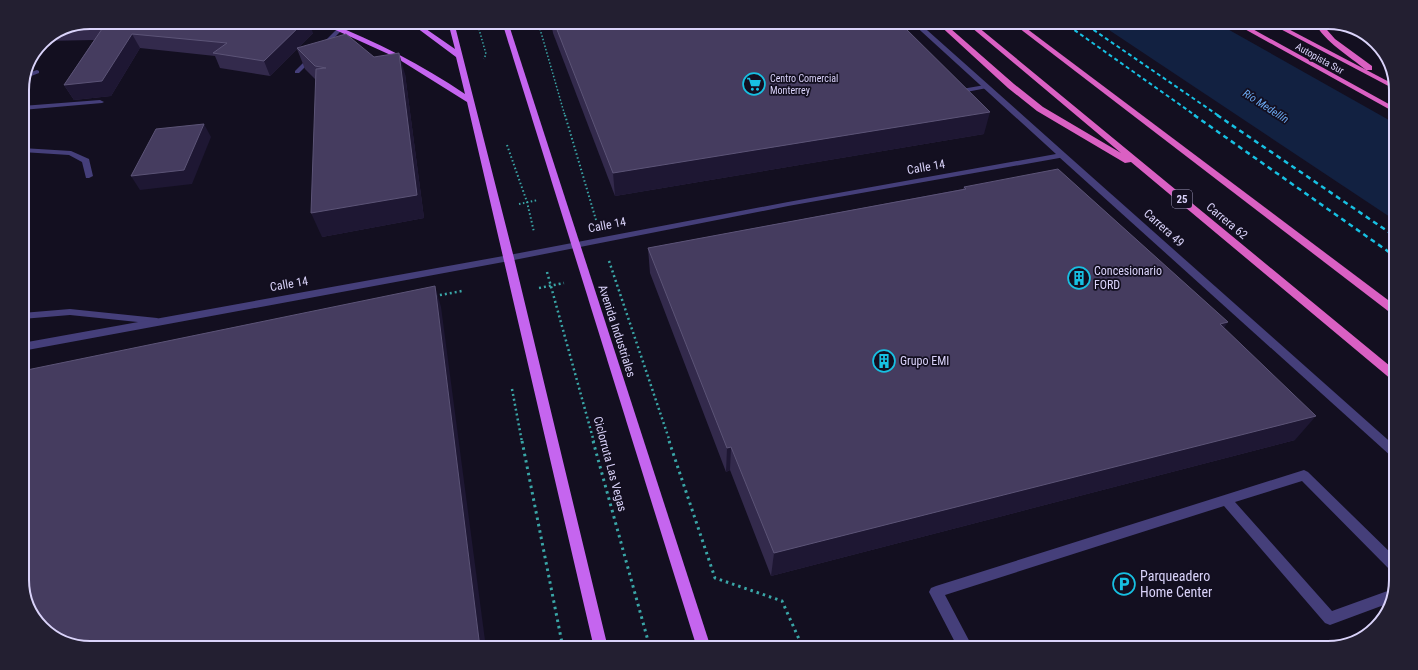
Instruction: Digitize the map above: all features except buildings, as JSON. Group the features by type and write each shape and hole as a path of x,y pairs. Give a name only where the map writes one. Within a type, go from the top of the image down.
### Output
{"highway":[{"path":"946,29 1011,86 1040,109 1155,177"},
{"name":"Carrera 62","path":"976,29 1389,371"},
{"path":"1023,29 1389,306"},
{"name":"Autopista Sur","path":"1248,29 1389,107"},
{"name":"Autopista Sur","path":"1283,29 1389,84"},
{"path":"1322,29 1388,82"}],"main road":[{"path":"340,29 400,57 435,77 469,100"},
{"path":"423,29 458,56"},
{"path":"452,29 497,208 599,641"},
{"name":"Avenida Industriales","path":"507,29 702,641"}],"street":[{"path":"297,72 340,29"},
{"name":"Carrera 49","path":"922,29 1389,448"},
{"path":"31,74 37,72"},
{"path":"952,93 986,87"},
{"path":"29,107 100,102"},
{"path":"29,150 71,153 86,161 90,176"},
{"name":"Calle 14","path":"29,346 1062,155"},
{"name":"Calle 14","path":"29,315 70,312 157,321"},
{"path":"962,641 936,592 1304,476 1389,560"},
{"path":"1226,500 1330,618 1386,598"}],"path":[{"path":"479,29 486,54 484,60"},
{"path":"540,29 602,239 715,578 782,600 800,641"},
{"path":"497,208 588,191"},
{"path":"517,293 613,272"},
{"name":"Ciclorruta Las Vegas","path":"552,285 648,641"},
{"path":"429,297 469,290"},
{"path":"511,384 562,641"}],"water":[{"name":"Río Medellín","path":"1108,29 1227,29 1389,120 1389,216"}],"railway":[{"path":"1073,29 1196,116"},
{"path":"1092,29 1219,116"},
{"path":"1194,115 1389,252"},
{"path":"1217,115 1389,232"}],"place":[{"name":"Centro Comercial Monterrey","path":"754,84"},
{"name":"Concesionario FORD","path":"1079,278"},
{"name":"Grupo EMI","path":"884,361"},
{"name":"Parqueadero Home Center","path":"1124,584"}]}
